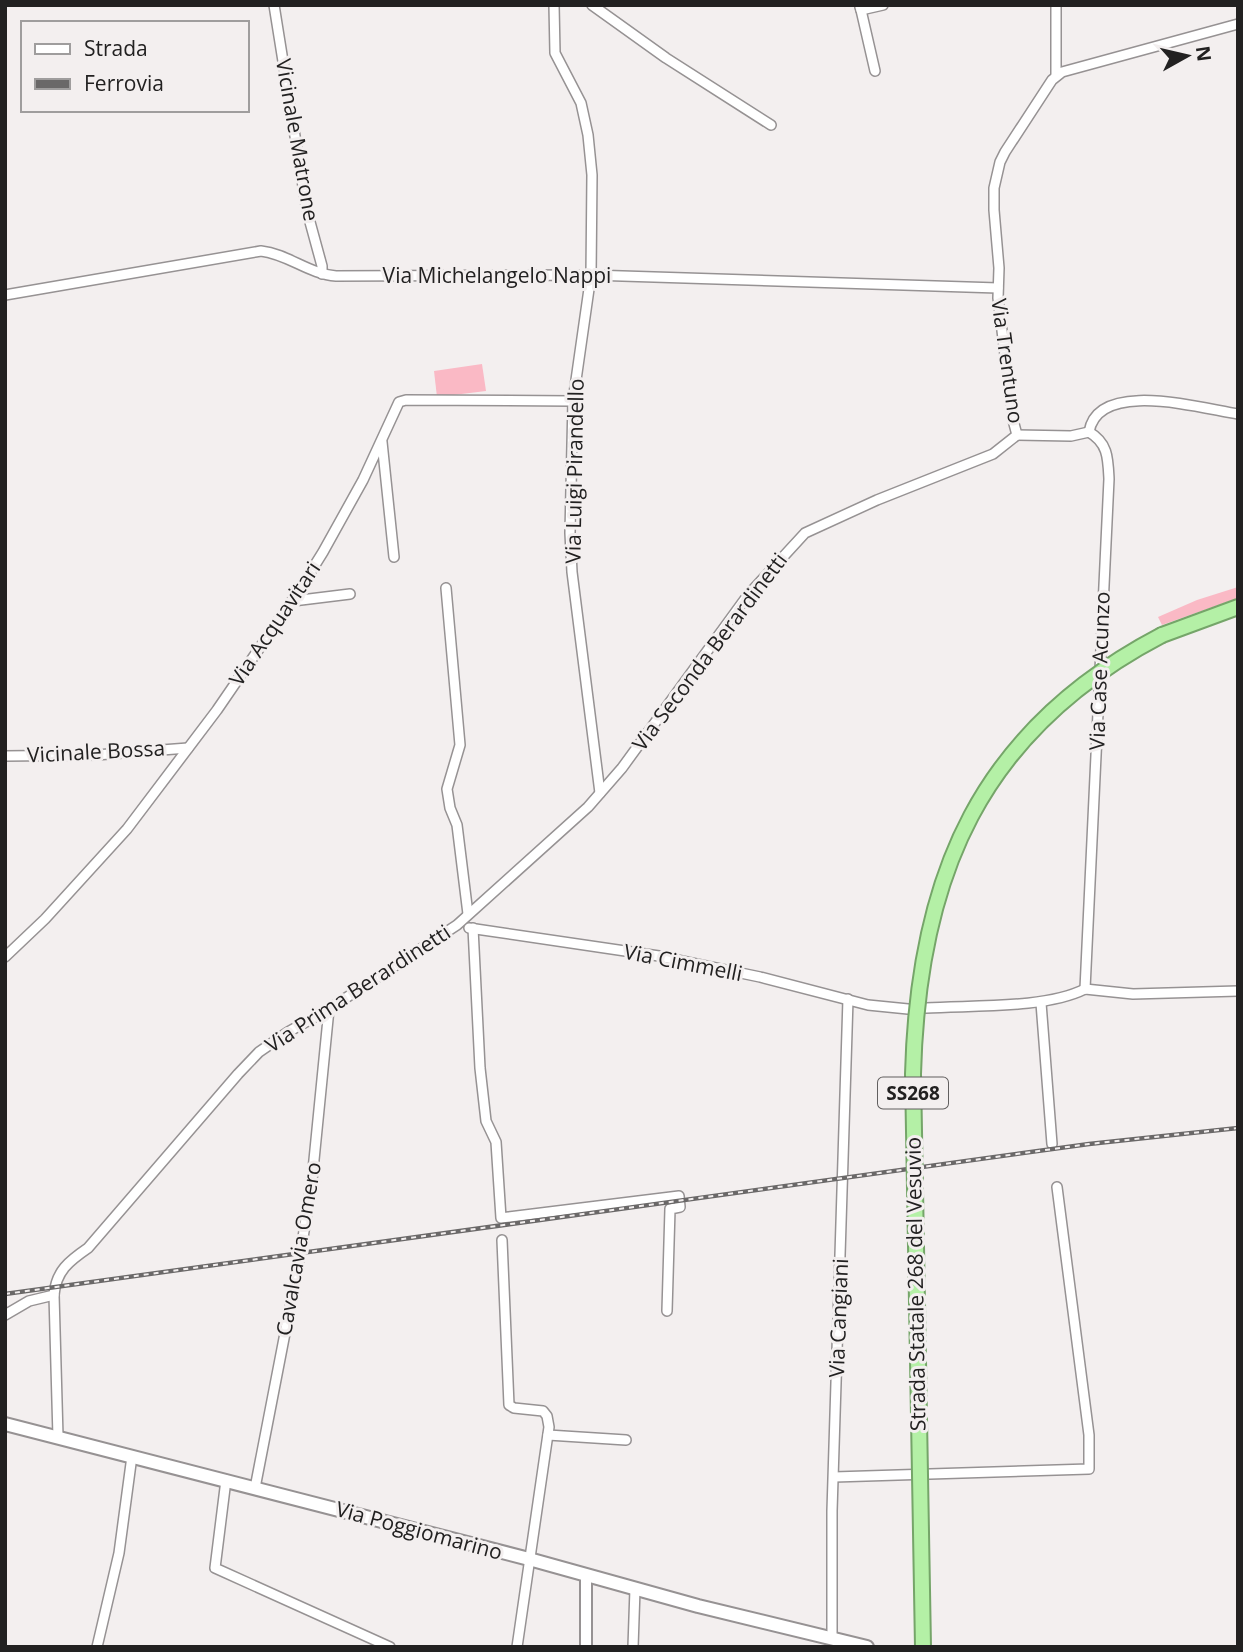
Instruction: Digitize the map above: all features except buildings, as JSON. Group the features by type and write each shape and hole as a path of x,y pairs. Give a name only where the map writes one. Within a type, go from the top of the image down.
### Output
{"highway":[{"name":"Strada Statale 268 del Vesuvio","path":"923,1647 913,1074 918,991 927,936 940,886 979,801 1011,755 1048,714 1114,662 1163,635 1238,607"}],"main road":[{"name":"Via Poggiomarino","path":"5,1424 132,1455 698,1606 867,1647"}],"street":[{"name":"Vicinale Matrone","path":"274,5 303,187 322,266 321,274"},
{"name":"Via Luigi Pirandello","path":"554,5 555,53 581,103 588,135 592,176 591,275 573,401 570,533 572,572 600,793"},
{"path":"592,5 666,58 771,125"},
{"path":"875,71 861,7 883,5"},
{"path":"1056,5 1056,76 1110,58 1238,24"},
{"name":"Via Trentuno","path":"1017,435 998,288 994,188 1000,162 1056,76"},
{"name":"Via Michelangelo Nappi","path":"5,295 254,251 277,254 321,274 336,276 591,275 998,288"},
{"path":"1017,435 1071,436 1089,432 1092,421 1104,409 1139,400 1185,404 1238,414"},
{"name":"Via Acquavitari","path":"5,957 46,919 127,828 217,710 293,601 350,504 399,402 573,401"},
{"name":"Via Case Acunzo","path":"1085,989 1109,479 1106,449 1099,438 1089,432"},
{"name":"Via Seconda Berardinetti","path":"600,793 622,768 748,595 805,533 877,500 993,454 1017,435"},
{"path":"382,442 394,556"},
{"path":"446,589 460,745 447,789 450,808 457,825 468,914"},
{"path":"293,601 350,594"},
{"name":"Vicinale Bossa","path":"5,756 96,755 188,748"},
{"name":"Via Prima Berardinetti","path":"58,1437 54,1295 61,1269 88,1248 260,1052 457,925 532,859 600,793"},
{"name":"Via Cimmelli","path":"457,925 659,956 888,1008 908,1009"},
{"path":"472,929 480,1068 486,1121 496,1142 501,1218 679,1196 680,1207 670,1209 667,1311"},
{"path":"926,1008 1041,1003 1072,996 1085,989 1133,994 1238,991"},
{"name":"Via Cangiani","path":"832,1638 848,999"},
{"path":"1041,1003 1052,1144"},
{"name":"Cavalcavia Omero","path":"255,1488 312,1181 329,1009"},
{"path":"834,1477 1089,1469 1089,1435 1058,1187"},
{"path":"502,1240 509,1405 513,1408 543,1411 547,1416 548,1435 517,1647"},
{"path":"5,1315 21,1304 54,1295"},
{"path":"548,1435 626,1440"},
{"path":"97,1647 119,1553 132,1455"},
{"path":"226,1480 215,1568 390,1647"},
{"path":"586,1575 586,1647"},
{"path":"633,1647 635,1589"}],"shaded area":[{"path":"482,364 486,391 437,397 434,371"},
{"path":"1238,587 1238,598 1162,625 1158,617 1197,600"}],"railway":[{"path":"5,1294 1089,1144 1238,1128"}]}
